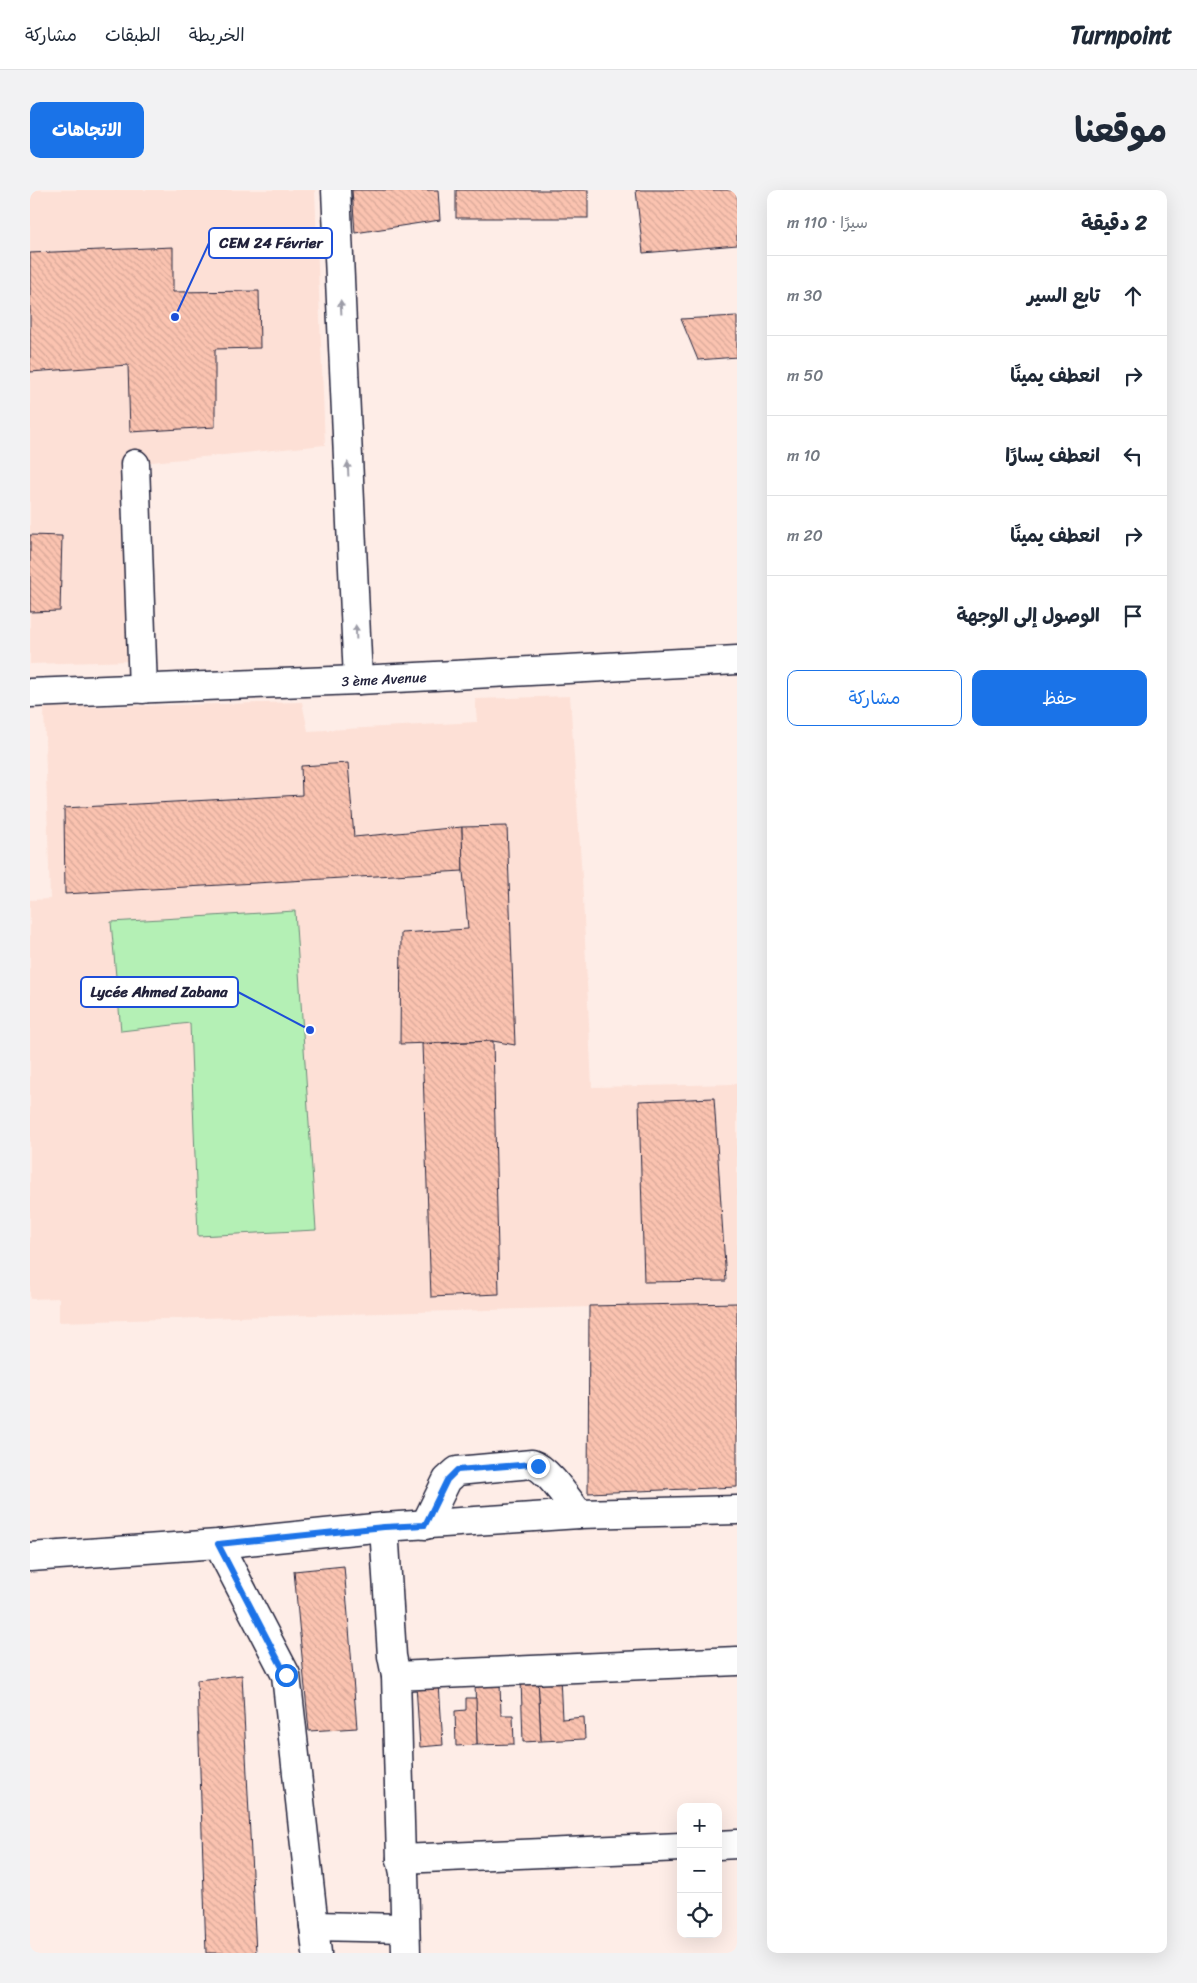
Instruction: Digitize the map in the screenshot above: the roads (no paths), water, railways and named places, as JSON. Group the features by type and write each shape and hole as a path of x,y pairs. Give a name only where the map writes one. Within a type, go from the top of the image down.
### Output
{"street":[{"path":"336,190 358,680"},
{"path":"135,464 144,689"},
{"name":"3 ème Avenue","path":"30,693 358,680 737,660"},
{"path":"425,1525 447,1480 457,1470 532,1464 545,1472 579,1514"},
{"path":"30,1557 218,1544 384,1527 579,1514 737,1510"},
{"path":"314,1926 406,1940 396,1676 392,1656 384,1527"},
{"path":"218,1544 286,1675 317,1953"},
{"path":"396,1676 737,1660"},
{"path":"722,1845 737,1844"},
{"path":"402,1859 677,1847"}],"place":[{"name":"CEM 24 Février","path":"175,317"},
{"name":"Lycée Ahmed Zabana","path":"310,1030"}]}
